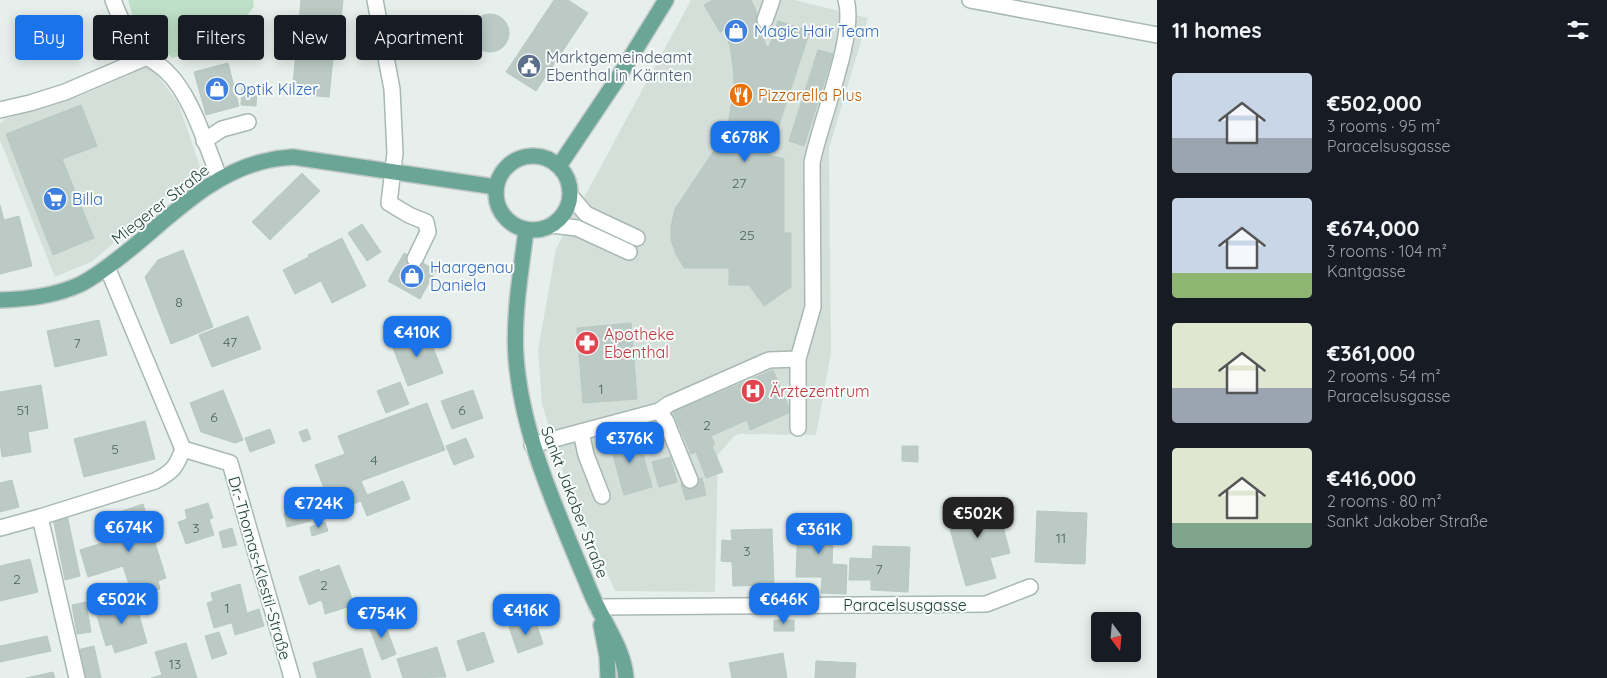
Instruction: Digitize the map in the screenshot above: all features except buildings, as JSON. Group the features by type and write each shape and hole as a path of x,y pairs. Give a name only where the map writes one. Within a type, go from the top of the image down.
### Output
{"main road":[{"path":"559,166 616,81 666,0"},
{"path":"529,156 545,158 559,166 567,179 570,195 564,212 551,225 539,230 526,230 513,224 502,214 496,202 496,187 502,172 514,161 529,156"},
{"name":"Miegerer Straße","path":"0,300 26,300 55,293 82,283 107,267 197,194 220,179 250,165 270,160 293,158 496,187"},
{"name":"Sankt Jakober Straße","path":"526,230 518,291 516,356 520,391 532,445 549,492 597,607 624,660 626,678"},
{"name":"Sankt Jakober Straße","path":"597,607 607,656 608,678"}],"street":[{"path":"113,0 118,15"},
{"path":"375,0 392,89 395,153 389,203 408,215 426,222 428,232 415,259"},
{"path":"765,20 772,0"},
{"path":"798,428 798,359 814,307 812,163 815,145 840,61 846,29 846,0"},
{"path":"970,0 1157,35"},
{"path":"0,110 65,92 140,60"},
{"path":"151,60 166,70 186,98 220,179"},
{"path":"204,141 222,129 248,122"},
{"path":"570,195 586,214 637,238"},
{"path":"551,225 577,228 628,252"},
{"path":"0,528 155,481 170,473 177,464 183,449 107,267"},
{"path":"532,445 659,411 669,404 770,360 798,359"},
{"path":"659,411 666,422 690,480"},
{"path":"580,432 586,455 602,496"},
{"name":"Dr.-Thomas-Klestil-Straße","path":"183,449 230,463 292,678"},
{"path":"40,517 77,678"},
{"name":"Paracelsusgasse","path":"597,607 986,604 1030,587"}],"shaded area":[{"path":"691,0 794,0 868,18 829,148 831,353 816,435 740,434 734,436 718,455 715,592 615,591 563,472 542,404 538,350 556,249"},
{"path":"150,65 178,103 201,169 91,262 55,277 0,140 0,124 5,119 83,95"}],"green space":[{"path":"128,0 253,0 254,6 248,15 178,15 178,56 172,58 168,54 168,15 132,15"}],"place":[{"name":"Magic Hair Team","path":"736,31"},
{"name":"Marktgemeindeamt Ebenthal in Kärnten","path":"529,66"},
{"name":"Optik Kilzer","path":"217,89"},
{"name":"Pizzarella Plus","path":"741,95"},
{"name":"Billa","path":"55,199"},
{"name":"Haargenau Daniela","path":"412,276"},
{"name":"Apotheke Ebenthal","path":"587,343"},
{"name":"Ärztezentrum","path":"753,391"}]}
